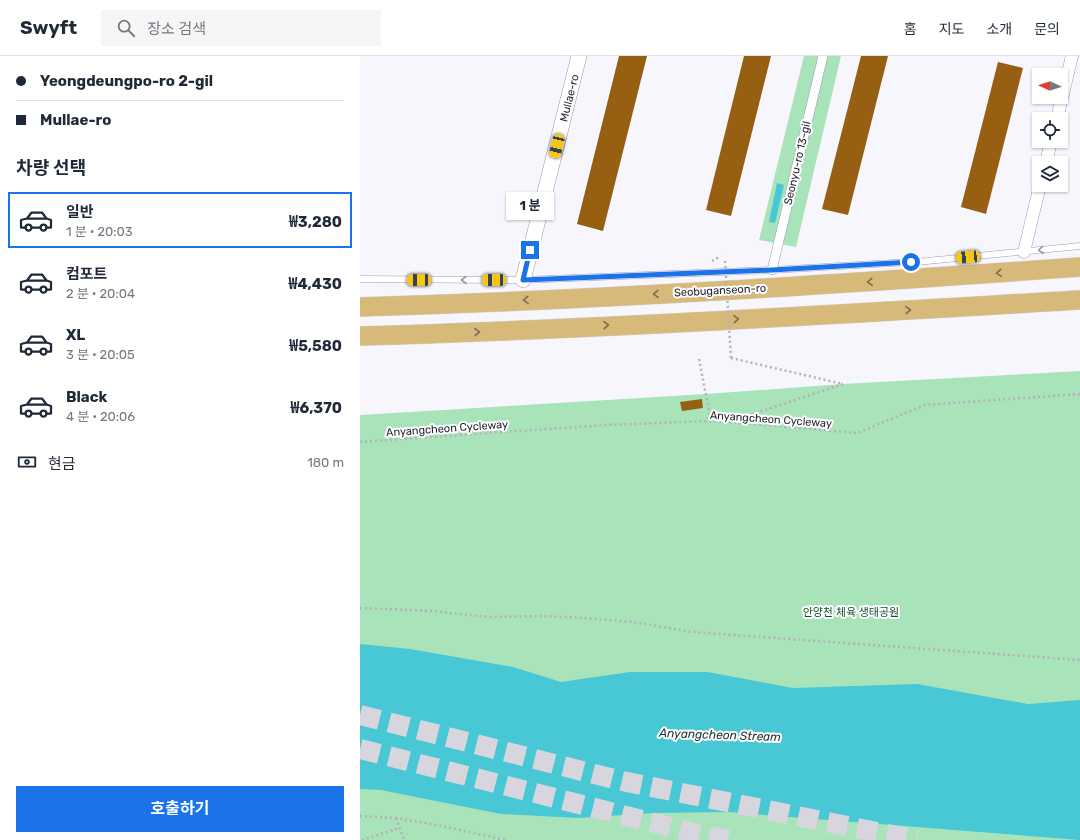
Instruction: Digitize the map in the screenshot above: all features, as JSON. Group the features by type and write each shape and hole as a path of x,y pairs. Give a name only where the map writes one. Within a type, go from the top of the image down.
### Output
{"main road":[{"name":"Seobuganseon-ro","path":"360,307 436,305 846,284 1080,267"},
{"path":"360,336 438,334 845,314 1080,300"},
{"path":"360,302 436,305"},
{"path":"360,343 438,334"}],"street":[{"name":"Mullae-ro","path":"523,280 579,56"},
{"name":"Seonyu-ro 13-gil","path":"772,270 823,56"},
{"path":"1058,112 1072,56"},
{"path":"1024,252 1038,192"}],"lane":[{"path":"360,279 523,280 772,270 927,261 1080,246"}],"path":[{"path":"725,261 731,358 843,384 730,422"},
{"path":"699,359 711,422"},
{"name":"Anyangcheon Cycleway","path":"360,442 606,426 711,422 730,422 857,433 925,404 1080,394"},
{"path":"360,608 489,617 543,616 585,618 634,622 692,632 1080,660"},
{"path":"360,816 396,818 506,840"},
{"path":"396,818 404,840"},
{"path":"362,840 399,828"}],"green space":[{"path":"804,56 841,56 796,247 759,240"},
{"name":"안양천 체육 생태공원","path":"1080,371 1080,840 360,840 360,415 706,394 843,384"}],"water":[{"path":"777,183 784,185 775,223 769,222"},
{"name":"Anyangcheon Stream","path":"360,644 410,649 513,667 561,682 630,672 707,672 793,688 917,684 1028,704 1080,700 1080,840 729,812 653,813 578,818 501,814 381,790 360,789"}],"building":[{"path":"619,56 647,56 603,231 577,224"},
{"path":"744,56 771,56 731,216 706,210"},
{"path":"861,56 888,56 848,215 822,209"},
{"path":"998,62 1023,68 986,214 961,207"},
{"path":"702,399 703,408 682,411 680,402"}],"tunnel":[{"path":"360,715 622,781 917,840"},
{"path":"360,749 690,832 728,840"}],"route":[{"path":"530,250 523,280 772,270 911,262"}]}
